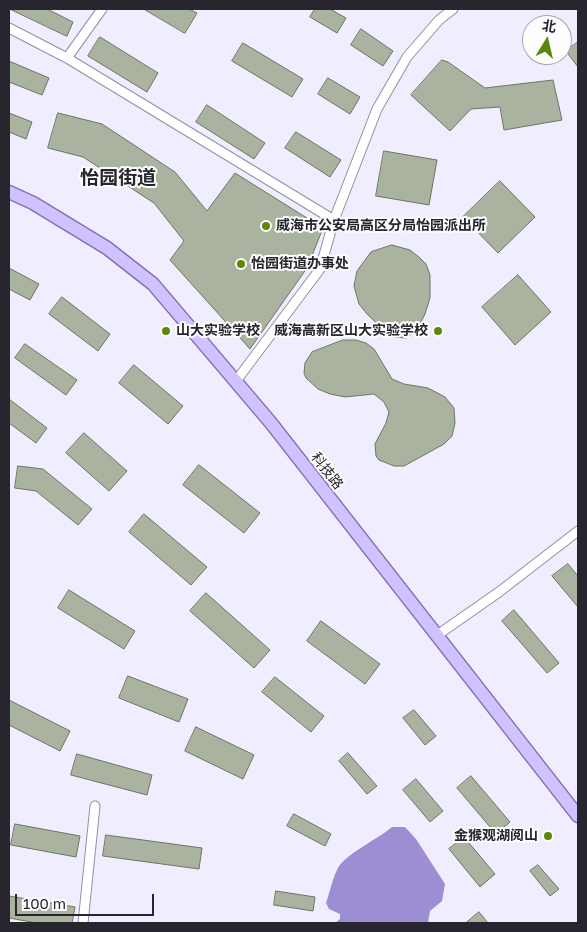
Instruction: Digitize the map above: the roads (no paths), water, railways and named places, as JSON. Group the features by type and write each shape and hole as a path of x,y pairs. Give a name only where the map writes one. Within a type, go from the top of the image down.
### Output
{"main road":[{"name":"科技路","path":"9,192 33,203 107,248 153,284 236,381 578,816"}],"street":[{"path":"67,58 102,9"},
{"path":"236,381 320,269 334,220 377,109 407,57 440,20 453,9"},
{"path":"9,28 67,58 334,220"},
{"path":"436,636 499,592 578,531"},
{"path":"83,923 95,806"}],"place":[{"name":"威海市公安局高区分局怡园派出所","path":"266,226"},
{"name":"怡园街道办事处","path":"241,264"},
{"name":"山大实验学校","path":"166,331"},
{"name":"威海高新区山大实验学校","path":"438,331"},
{"name":"金猴观湖阅山","path":"548,836"}],"district":[{"name":"怡园街道","path":"118,178"}]}
